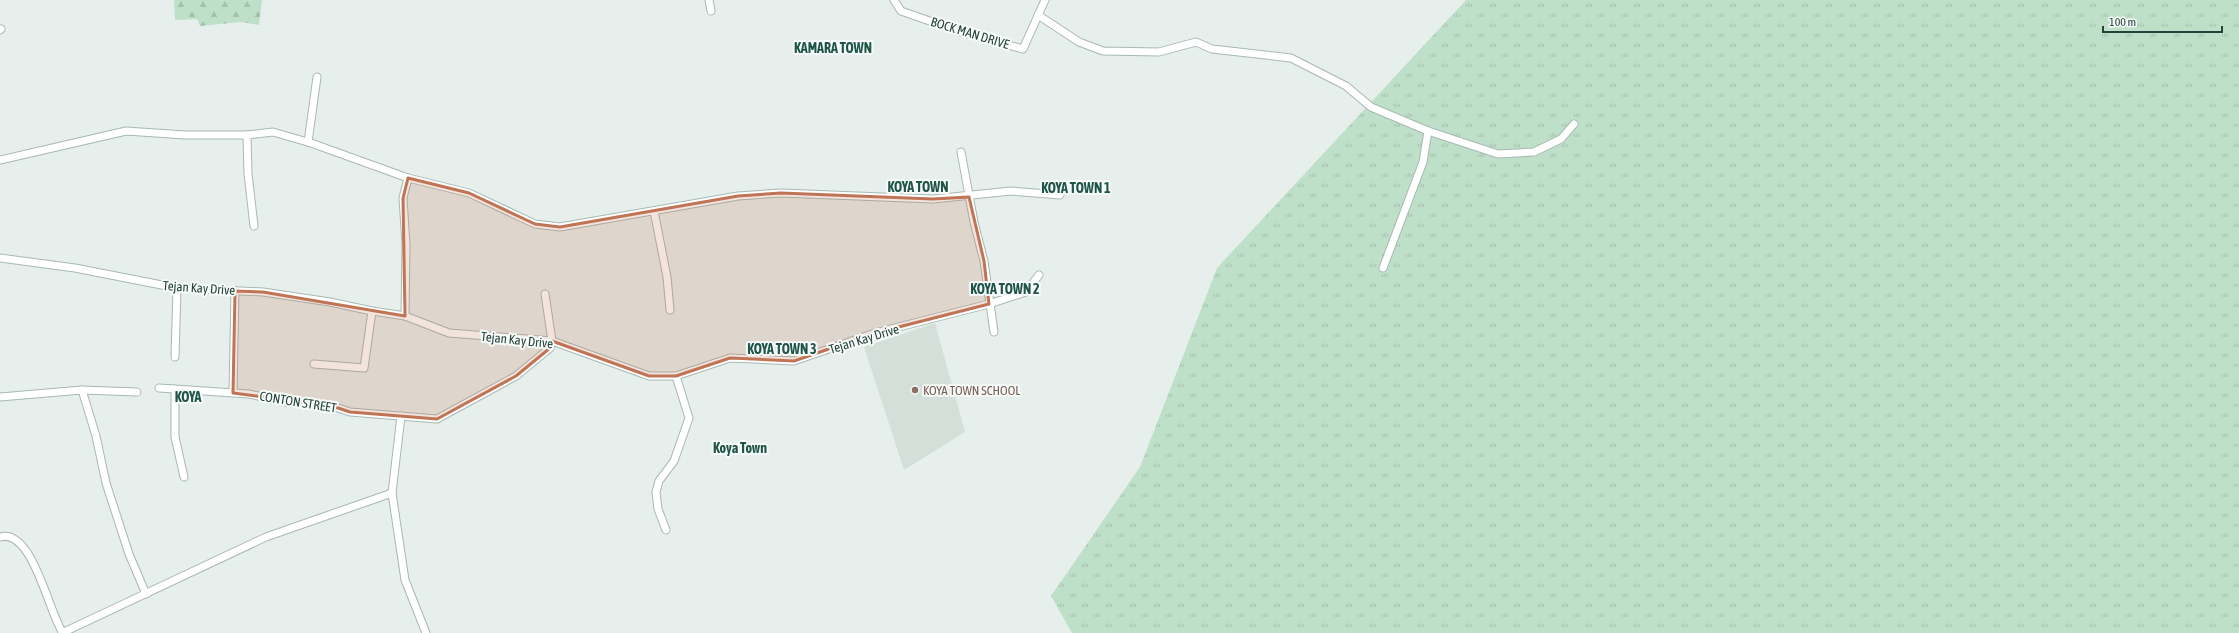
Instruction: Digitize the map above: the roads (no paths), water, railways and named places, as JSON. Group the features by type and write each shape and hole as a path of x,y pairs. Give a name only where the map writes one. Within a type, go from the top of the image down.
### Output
{"street":[{"path":"709,0 711,11"},
{"name":"BOCK MAN DRIVE","path":"894,0 901,11 964,33 1023,49 1045,0"},
{"path":"1038,15 1078,42 1103,51 1159,52 1196,42 1212,48 1291,58 1346,86 1371,107 1428,131 1498,154 1534,152 1560,139 1574,124"},
{"path":"308,142 317,77"},
{"path":"0,160 126,131 185,135 247,135 273,132 308,142 408,178 469,194 535,224 560,227 738,196 781,193 933,199 969,197 1011,191 1060,195"},
{"path":"1383,268 1423,162 1428,131"},
{"path":"247,135 248,174 254,226"},
{"path":"961,152 969,197 984,260 994,332"},
{"path":"405,316 406,245 403,198 408,178"},
{"path":"654,211 667,277 670,310"},
{"name":"Tejan Kay Drive","path":"0,258 75,268 177,288 263,292 330,302 405,316 449,334 552,341 649,376 676,376 730,358 794,360 876,334 989,304 1026,292 1039,275"},
{"path":"175,357 177,288"},
{"path":"233,393 235,291"},
{"path":"545,294 552,341"},
{"path":"314,364 364,368 372,311"},
{"name":"CONTON STREET","path":"159,388 249,394 286,402 332,406 350,412 437,419 516,376 550,348 552,341"},
{"path":"666,530 658,509 656,492 659,481 674,461 689,418 676,376"},
{"path":"175,389 175,437 184,477"},
{"path":"0,397 82,390 137,392"},
{"path":"82,390 96,436 106,483 129,554 146,594"},
{"path":"401,416 392,493 405,580 426,633"},
{"path":"0,537 6,535 16,539 29,554 62,633 266,537 392,493"}],"place":[{"name":"KOYA TOWN SCHOOL","path":"915,390"}],"district":[{"name":"KAMARA TOWN","path":"833,48"},
{"name":"KOYA TOWN","path":"918,187"},
{"name":"KOYA TOWN 1","path":"1076,188"},
{"name":"KOYA TOWN 2","path":"1005,289"},
{"name":"KOYA TOWN 3","path":"782,349"},
{"name":"KOYA","path":"188,397"},
{"name":"Koya Town","path":"740,448"}]}
